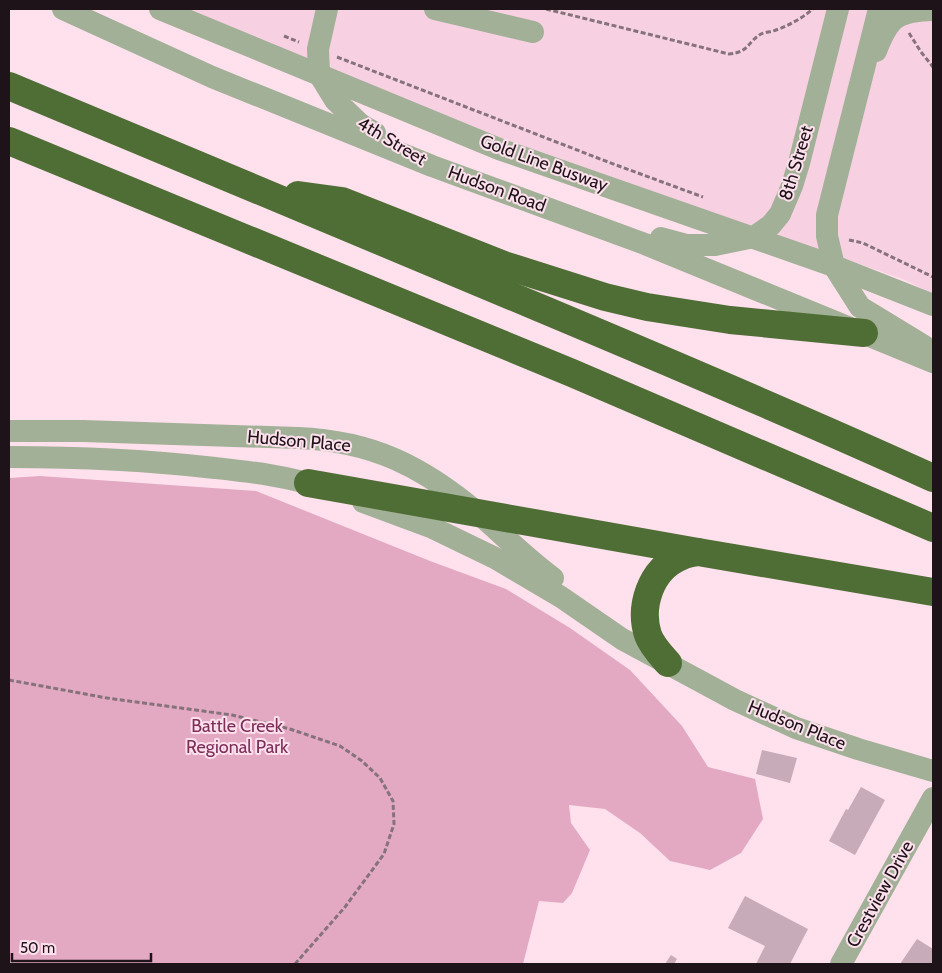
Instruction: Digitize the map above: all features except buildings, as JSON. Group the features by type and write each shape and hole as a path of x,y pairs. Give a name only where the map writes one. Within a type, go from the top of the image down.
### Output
{"highway":[{"path":"9,86 258,189 798,418 933,478"},
{"path":"9,141 572,373 933,528"},
{"path":"258,189 342,202 504,265 604,297 730,320 864,333"},
{"path":"308,483 933,592"},
{"path":"668,663 655,648 649,636 645,620 645,603 650,587 659,573 678,557 698,552"}],"street":[{"name":"Hudson Road","path":"63,9 212,77 432,166 645,244 933,362"},
{"name":"Gold Line Busway","path":"160,9 499,149 834,266 933,305"},
{"name":"4th Street","path":"327,9 318,49 319,74 335,100 360,124 432,166"},
{"path":"435,9 534,32"},
{"name":"8th Street","path":"595,226 688,245 715,245 754,238 771,225 780,214 792,186 838,9"},
{"path":"933,10 888,13 853,110 827,215 827,236 834,266 860,307 933,352"},
{"name":"Hudson Place","path":"9,431 83,431 318,439 344,442 383,454 427,476 478,513 534,564 668,663"},
{"name":"Hudson Place","path":"9,458 72,458 158,462 239,470 308,483 403,516 469,545 533,580 622,639 735,700 796,728 933,771"},
{"name":"Crestview Drive","path":"841,964 933,798"}],"path":[{"path":"546,9 728,54 740,52 761,34 778,30 795,22 813,9"},
{"path":"888,13 933,67"},
{"path":"283,36 599,159 709,199"},
{"path":"827,236 863,242 933,277"},
{"path":"9,680 107,698 232,715 290,729 340,746 362,761 380,778 393,801 394,824 384,854 345,906 296,964"}],"shaded area":[{"path":"177,9 933,9 933,294 905,280 501,138"}],"green space":[{"name":"Battle Creek Regional Park","path":"40,476 256,491 430,561 506,589 570,628 630,670 682,726 708,767 755,779 763,819 741,853 710,870 670,861 640,833 605,809 569,805 571,823 590,850 572,893 563,903 539,901 523,964 9,964 9,478"}]}
